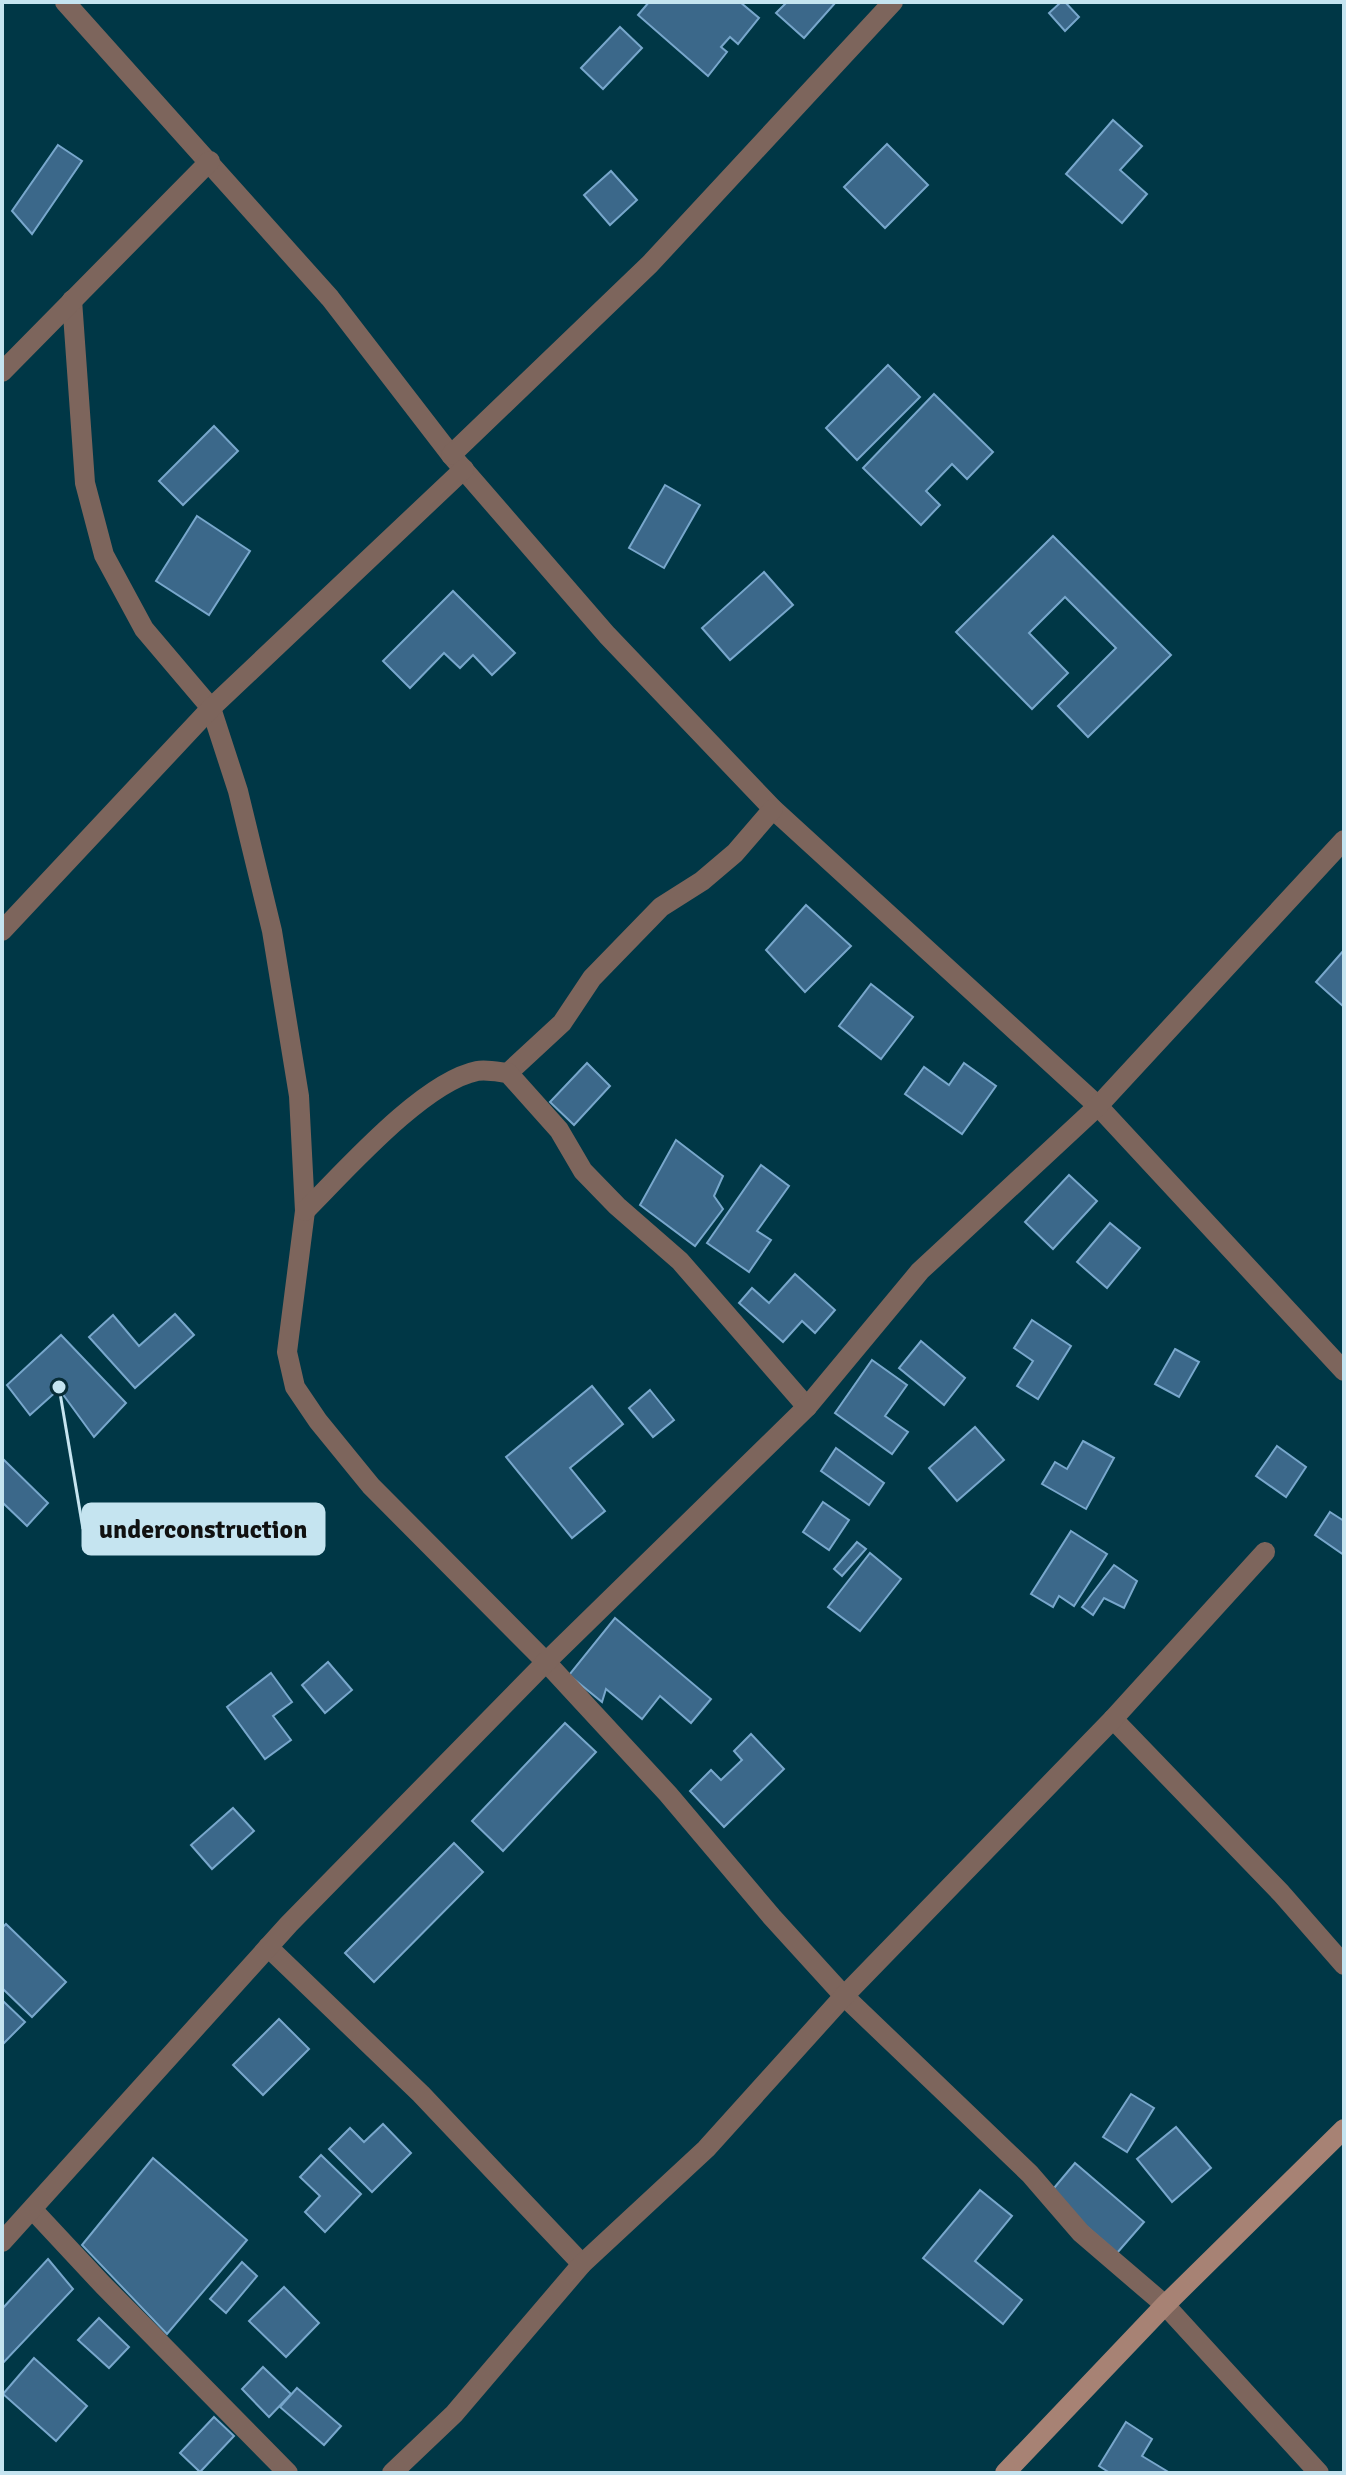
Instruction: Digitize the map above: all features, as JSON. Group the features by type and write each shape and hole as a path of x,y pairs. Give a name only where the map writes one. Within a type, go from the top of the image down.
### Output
{"street":[{"path":"65,2 330,298 458,462 607,635 773,809 1098,1106 1344,1371"},
{"path":"2,931 211,708 458,462 650,264 893,2"},
{"path":"2,372 210,161"},
{"path":"72,300 85,483 104,555 144,629 211,708 238,791 272,931 299,1096 305,1211 287,1352 295,1387 318,1421 371,1486 546,1662 668,1794 844,1996 1030,2174 1081,2233 1165,2305 1319,2473"},
{"path":"508,1073 562,1023 592,978 661,907 702,881 735,853 773,809"},
{"path":"2,2242 268,1947 546,1662 807,1407 920,1271 1098,1106 1343,843"},
{"path":"305,1211 375,1141 441,1084 479,1070 508,1073 559,1130 583,1171 617,1206 680,1261 807,1407"},
{"path":"392,2473 454,2414 582,2264 706,2149 844,1996 1113,1719 1265,1552"},
{"path":"1113,1719 1281,1893 1344,1965"},
{"path":"268,1947 421,2094 582,2264"},
{"path":"1005,2473 1165,2305 1344,2129"},
{"path":"33,2210 288,2473"}],"building":[{"path":"649,2 740,2 759,18 738,44 730,37 721,47 727,52 708,76 638,15"},
{"path":"787,2 836,2 804,38 776,13"},
{"path":"1065,2 1079,17 1065,31 1049,13"},
{"path":"620,27 642,48 603,89 581,68"},
{"path":"1113,120 1142,146 1120,170 1147,194 1122,223 1066,174"},
{"path":"887,144 928,185 885,228 844,187"},
{"path":"58,145 82,161 32,234 12,211"},
{"path":"611,171 637,200 610,225 584,195"},
{"path":"888,365 920,397 857,460 826,428"},
{"path":"934,394 993,452 967,479 952,464 926,491 940,505 921,525 863,468"},
{"path":"214,426 238,451 183,505 159,481"},
{"path":"665,485 700,505 664,568 629,548"},
{"path":"197,516 250,551 209,615 156,581"},
{"path":"1053,536 1171,655 1088,737 1058,706 1116,648 1065,597 1029,633 1068,673 1032,709 956,632"},
{"path":"764,572 793,605 730,660 702,628"},
{"path":"453,591 515,653 492,675 473,655 460,668 444,653 410,688 383,661"},
{"path":"806,905 851,946 805,992 766,950"},
{"path":"1344,950 1344,1007 1316,982"},
{"path":"871,984 913,1017 881,1059 839,1026"},
{"path":"587,1063 610,1086 574,1125 550,1102"},
{"path":"964,1063 996,1086 962,1134 905,1094 924,1067 949,1085"},
{"path":"676,1140 723,1176 714,1196 723,1209 695,1246 640,1205"},
{"path":"761,1165 789,1186 757,1231 771,1240 749,1272 707,1243"},
{"path":"1069,1175 1097,1201 1053,1249 1025,1222"},
{"path":"1110,1223 1140,1248 1107,1288 1077,1262"},
{"path":"795,1274 835,1310 815,1333 802,1321 783,1342 739,1303 752,1288 769,1303"},
{"path":"175,1314 194,1335 135,1388 89,1337 113,1315 139,1346"},
{"path":"1032,1320 1071,1346 1038,1399 1017,1386 1033,1361 1014,1348"},
{"path":"61,1335 126,1403 94,1437 59,1389 30,1415 7,1385"},
{"path":"921,1341 965,1378 944,1405 899,1368"},
{"path":"1175,1349 1199,1362 1179,1397 1155,1384"},
{"path":"872,1360 907,1385 885,1416 908,1432 892,1454 835,1413"},
{"path":"592,1386 623,1424 570,1468 605,1511 572,1538 506,1457"},
{"path":"650,1390 674,1420 653,1437 629,1408"},
{"path":"975,1427 1004,1460 957,1501 929,1468"},
{"path":"1083,1441 1114,1458 1086,1509 1042,1484 1055,1462 1067,1469"},
{"path":"1277,1446 1306,1467 1286,1497 1256,1476"},
{"path":"836,1448 884,1483 869,1505 821,1471"},
{"path":"2,1458 48,1503 27,1526 2,1502"},
{"path":"823,1502 849,1520 829,1550 803,1532"},
{"path":"1330,1512 1344,1521 1344,1555 1315,1535"},
{"path":"1071,1531 1107,1554 1074,1606 1059,1596 1053,1607 1031,1594"},
{"path":"857,1542 866,1549 842,1576 834,1569"},
{"path":"870,1553 901,1579 860,1631 828,1607"},
{"path":"1114,1565 1137,1581 1124,1608 1104,1598 1093,1615 1082,1607"},
{"path":"615,1618 711,1699 691,1723 660,1696 642,1719 606,1689 602,1702 569,1675"},
{"path":"328,1662 352,1690 325,1713 302,1685"},
{"path":"271,1673 292,1702 273,1716 291,1740 265,1759 227,1707"},
{"path":"565,1723 596,1752 503,1851 472,1821"},
{"path":"751,1734 784,1769 724,1827 690,1791 711,1770 721,1780 742,1760 734,1751"},
{"path":"233,1808 254,1831 212,1869 191,1845"},
{"path":"454,1843 483,1872 374,1982 345,1953"},
{"path":"6,1924 66,1982 32,2017 2,1988 2,1928"},
{"path":"2,2000 25,2022 2,2045"},
{"path":"279,2019 309,2049 263,2095 233,2065"},
{"path":"1131,2094 1154,2108 1127,2152 1103,2137"},
{"path":"383,2124 411,2153 372,2192 329,2149 350,2128 364,2142"},
{"path":"1176,2127 1211,2168 1172,2202 1137,2159"},
{"path":"321,2155 361,2194 325,2232 305,2212 320,2196 300,2177"},
{"path":"153,2158 247,2240 167,2334 82,2245"},
{"path":"1075,2163 1144,2222 1117,2253 1049,2194"},
{"path":"980,2190 1012,2216 975,2261 1022,2300 1003,2324 923,2258"},
{"path":"48,2259 73,2289 2,2364 2,2309"},
{"path":"242,2262 257,2276 226,2313 210,2299"},
{"path":"284,2287 319,2323 286,2357 249,2321"},
{"path":"99,2318 129,2347 109,2368 78,2340"},
{"path":"34,2358 87,2406 56,2441 3,2394"},
{"path":"263,2367 291,2394 269,2417 242,2389"},
{"path":"297,2388 341,2426 324,2445 280,2407"},
{"path":"214,2417 234,2436 200,2472 180,2453"},
{"path":"1126,2422 1152,2439 1142,2456 1170,2473 1110,2473 1099,2466"}],"place":[{"name":"underconstruction","path":"59,1387"}]}
